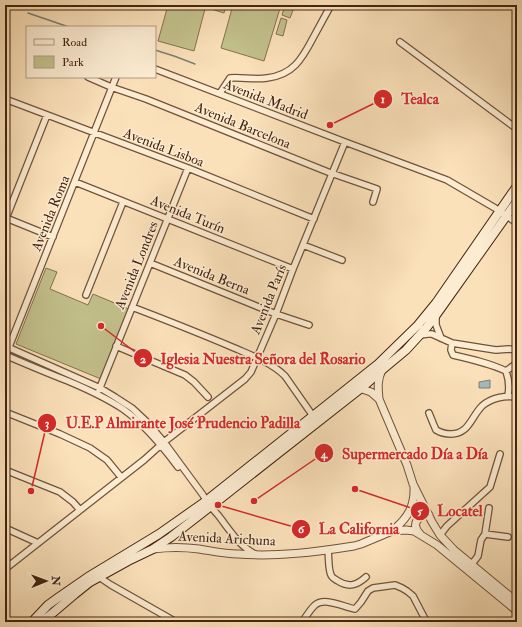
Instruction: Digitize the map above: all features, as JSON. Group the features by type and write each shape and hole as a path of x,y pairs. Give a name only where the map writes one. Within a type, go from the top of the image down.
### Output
{"main road":[{"path":"42,622 90,582 153,549 175,534 312,416 377,365 418,325 436,303 517,186"},
{"path":"32,622 48,605 88,577 208,504 361,388 406,350 436,315 517,201"}],"street":[{"path":"220,93 230,78 265,79 287,72 304,56 331,5"},
{"path":"400,42 517,129"},
{"name":"Avenida Madrid","path":"156,69 447,180 517,223"},
{"name":"Avenida Barcelona","path":"90,78 332,174 377,189 373,202"},
{"name":"Avenida Roma","path":"5,356 7,347 53,237 116,78"},
{"name":"Avenida Lisboa","path":"5,99 188,168 314,219"},
{"path":"47,115 6,220 53,237"},
{"name":"Avenida París","path":"5,569 122,478 162,444 245,379 251,372 345,142"},
{"name":"Avenida Londres","path":"99,391 188,168"},
{"name":"Avenida Turín","path":"75,182 293,269"},
{"path":"86,296 123,202"},
{"path":"303,245 342,260"},
{"name":"Avenida Berna","path":"150,263 276,314 310,325"},
{"path":"132,307 204,335 257,358 280,371 312,416"},
{"path":"436,315 436,325 441,338"},
{"path":"419,335 432,334 452,343 496,350 517,350"},
{"path":"452,343 451,350 453,355 483,362 506,371 510,383 508,395"},
{"path":"116,346 185,375 208,396"},
{"path":"7,347 99,391 123,409 162,444 200,496 246,549 255,554"},
{"path":"5,356 99,391"},
{"path":"506,371 517,363"},
{"path":"382,370 378,378 379,399 414,484 440,535 454,550 517,602"},
{"path":"346,390 353,387 361,388 371,392 379,399"},
{"path":"429,413 436,430 444,434 456,434 467,428 482,406 494,399 508,395 517,396"},
{"path":"5,412 90,448 107,460 122,478"},
{"path":"440,535 447,526 490,487 500,454"},
{"path":"5,470 60,492 73,502 80,510"},
{"path":"392,531 402,522 410,510 414,498 414,484"},
{"path":"472,564 478,556 481,540 485,534 489,508"},
{"path":"420,534 415,527 416,521 419,517 429,515"},
{"path":"5,528 38,543"},
{"path":"392,531 409,530 420,534 437,545 517,611"},
{"name":"Avenida Arichuna","path":"153,549 171,547 237,554 296,553 328,550 361,544 392,531"},
{"path":"485,534 508,537"},
{"path":"328,550 330,572 334,579 342,584 348,585 360,582 366,577"},
{"path":"99,577 111,586 176,622"},
{"path":"302,622 314,606 320,602 329,602 355,608 368,591 373,588 395,585 408,591 424,619 428,622"}],"green space":[{"path":"168,5 206,5 194,51 158,41"},
{"path":"209,5 226,5 224,13 208,8"},
{"path":"233,5 281,5 264,61 221,48"},
{"path":"285,5 295,5 290,18 282,15"},
{"path":"281,18 287,20 283,36 276,34"},
{"path":"46,268 57,272 50,289 88,305 93,294 129,309 101,379 16,344"}],"water":[{"path":"490,380 490,388 479,388 479,382"}],"waterway":[{"path":"28,13 66,26"},
{"path":"156,50 195,64"}],"place":[{"name":"Tealca","path":"330,125"},
{"name":"Iglesia Nuestra Señora del Rosario","path":"101,326"},
{"name":"Locatel","path":"355,489"},
{"name":"U.E.P Almirante José Prudencio Padilla","path":"31,491"},
{"name":"Supermercado Día a Día","path":"254,501"},
{"name":"La California","path":"218,505"}]}
